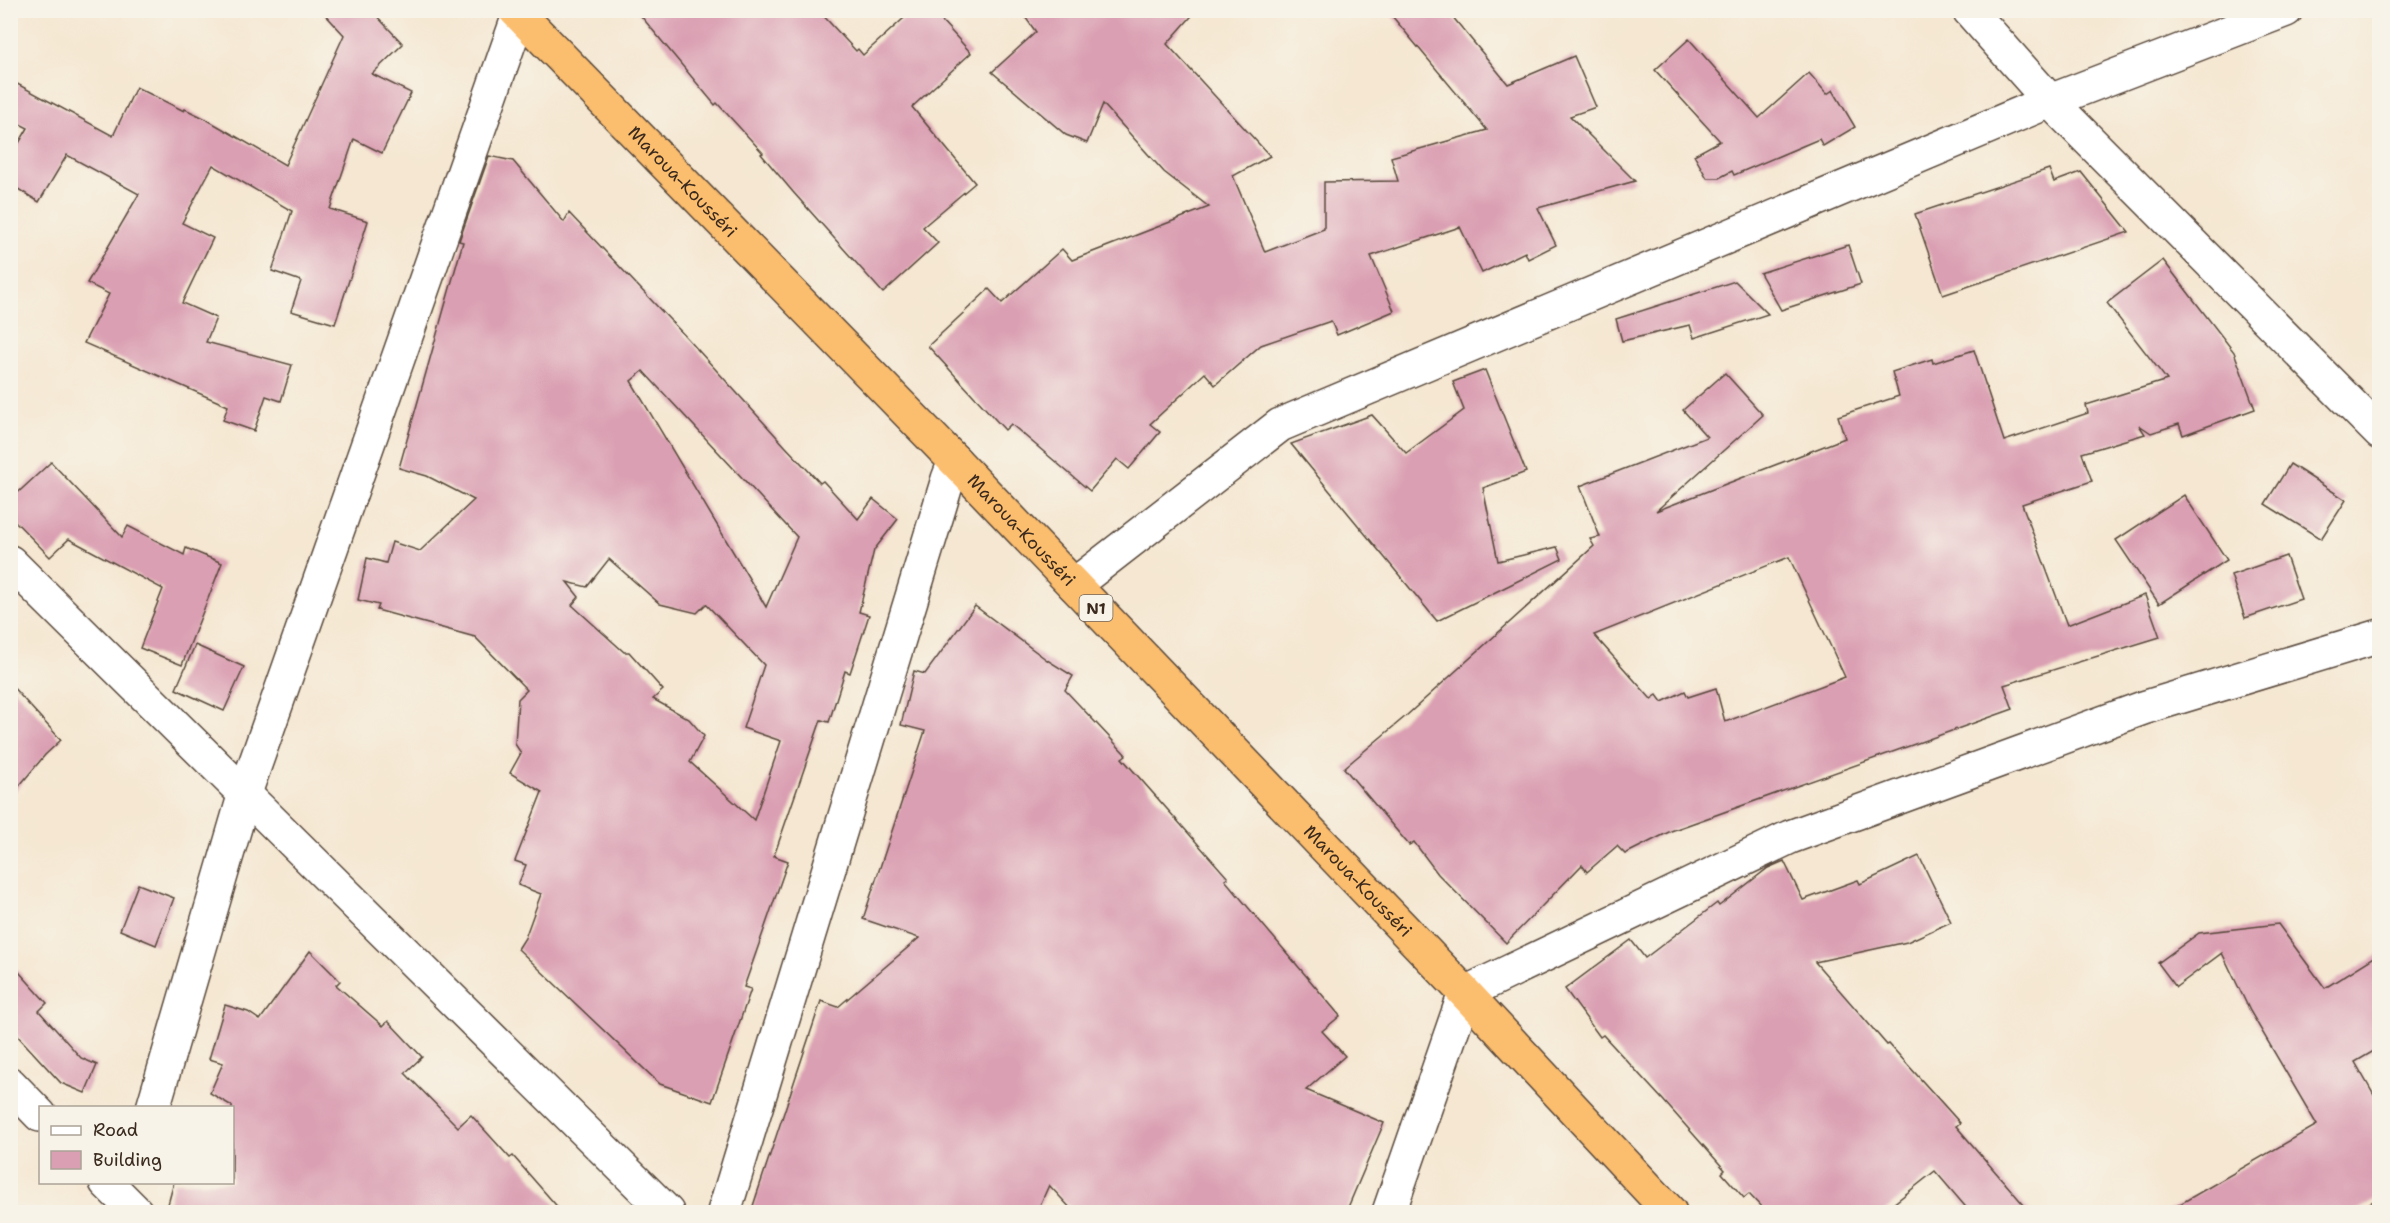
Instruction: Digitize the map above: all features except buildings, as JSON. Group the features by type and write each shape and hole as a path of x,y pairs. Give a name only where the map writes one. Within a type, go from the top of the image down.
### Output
{"highway":[{"name":"Maroua-Kousséri","path":"520,12 1074,585 1465,993 1670,1212"}],"street":[{"path":"1969,10 2050,101 2379,433"},
{"path":"1074,585 1280,425 2050,101 2286,10"},
{"path":"153,1106 244,794 520,12"},
{"path":"724,1212 955,461"},
{"path":"10,562 667,1212"},
{"path":"1389,1212 1465,993 1790,837 2143,708 2379,636"},
{"path":"10,1084 39,1114"}]}
